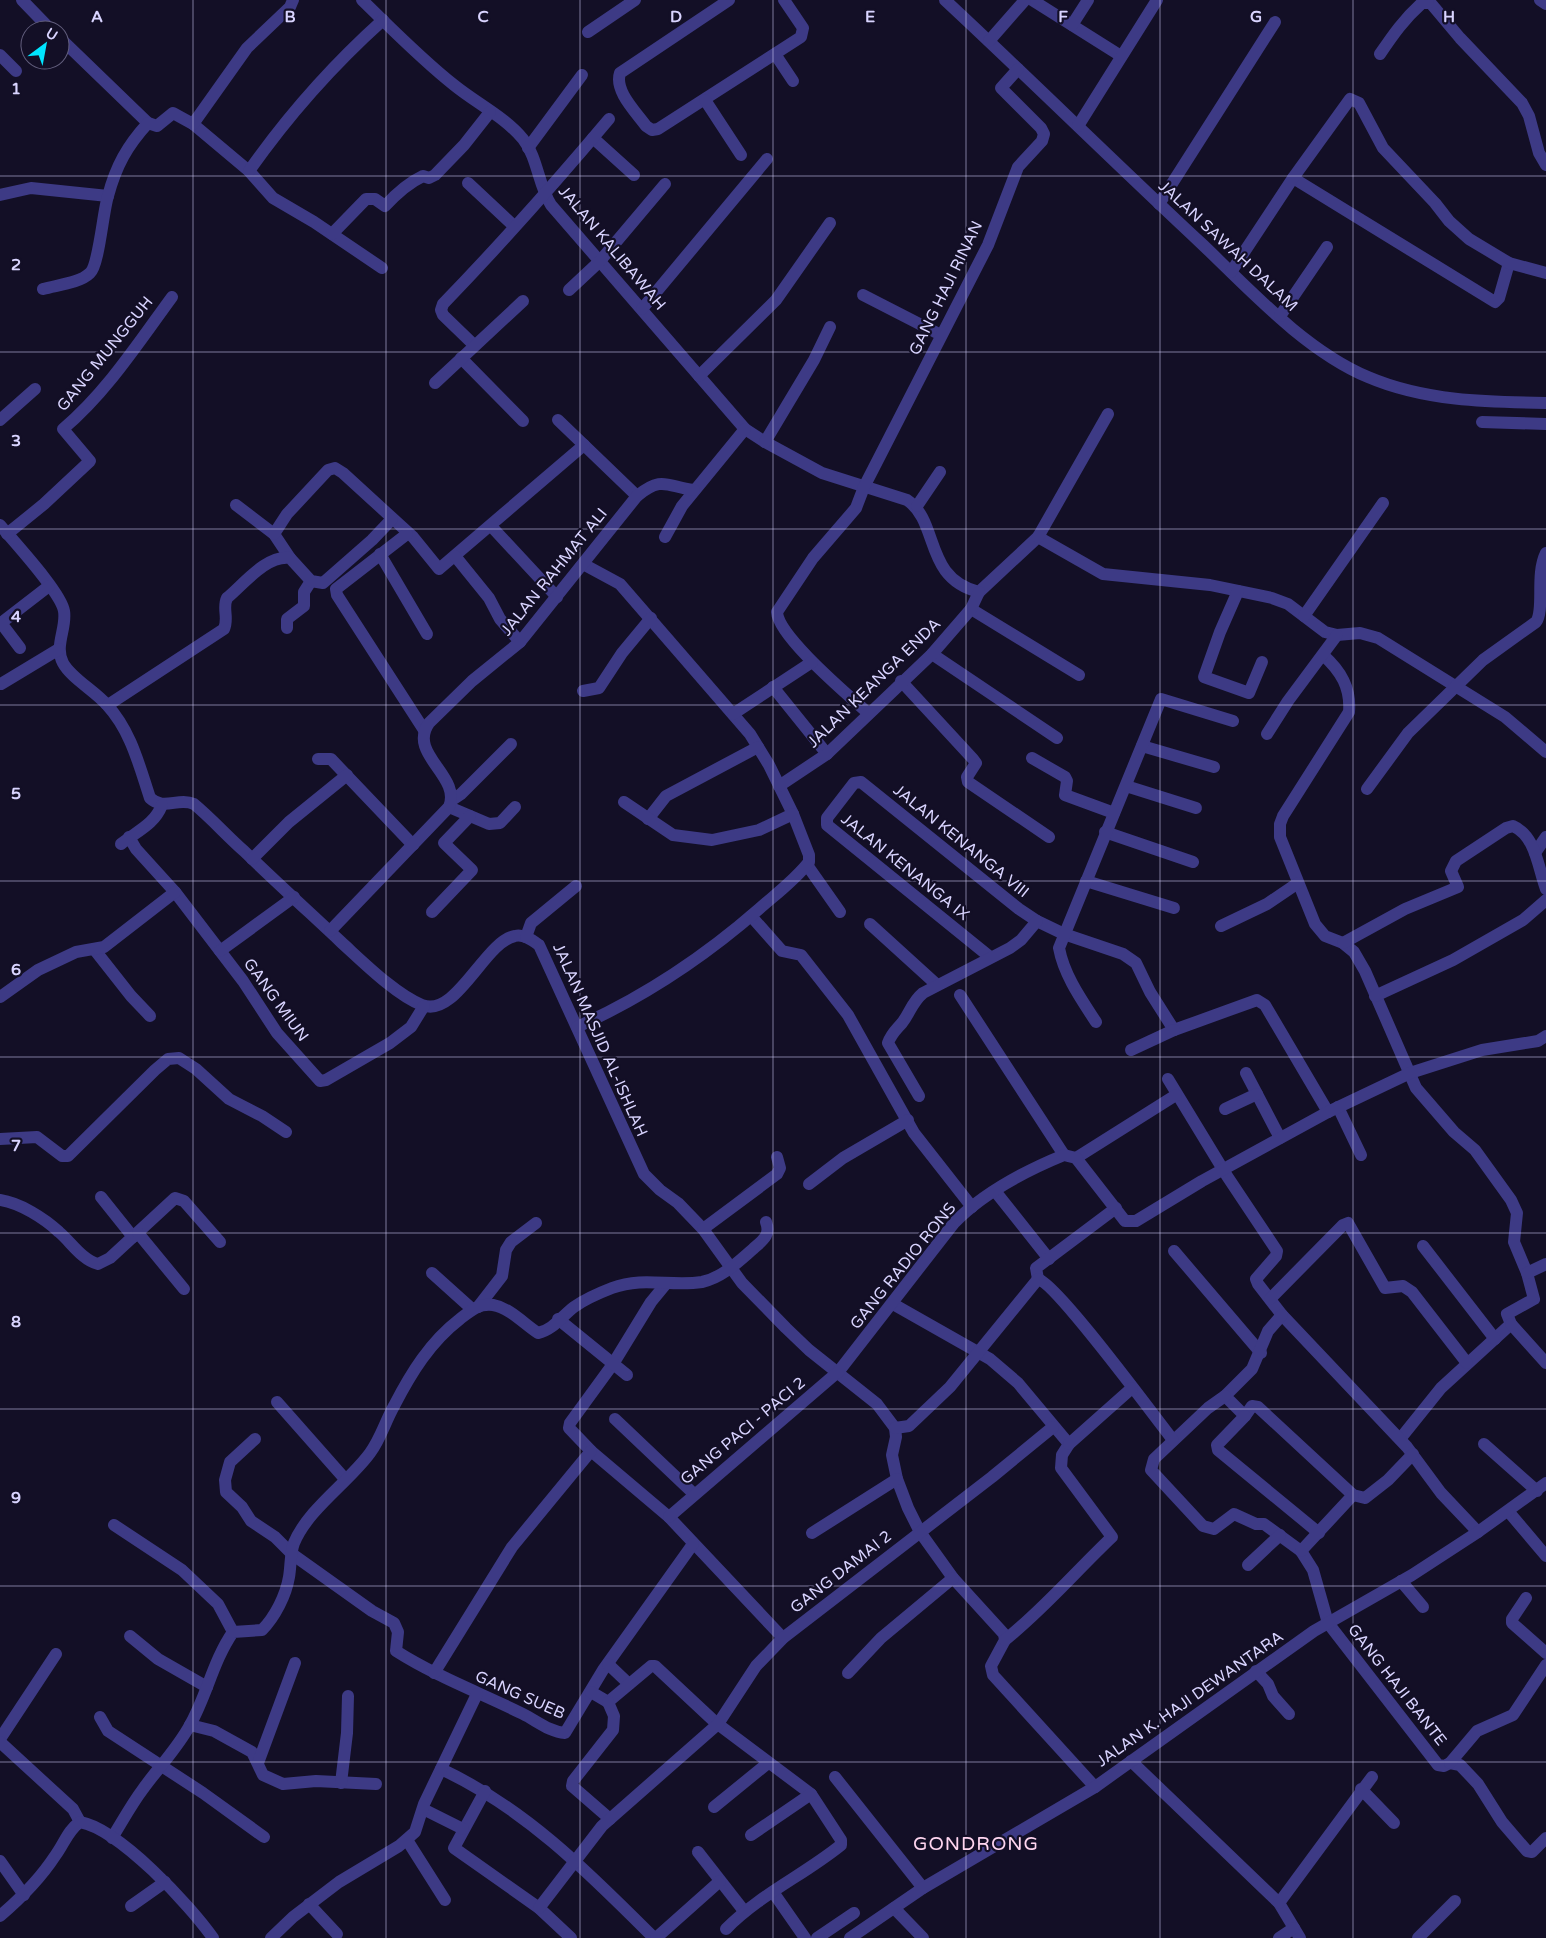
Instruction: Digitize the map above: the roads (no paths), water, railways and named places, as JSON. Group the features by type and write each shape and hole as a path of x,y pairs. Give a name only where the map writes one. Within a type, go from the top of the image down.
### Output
{"street":[{"path":"23,0 42,20"},
{"path":"193,124 247,48 290,7 293,0"},
{"name":"JALAN KALIBAWAH","path":"362,0 439,72 515,130 528,148 544,194 745,428 765,442 822,473 907,500 917,506"},
{"path":"588,32 635,0"},
{"path":"729,0 620,73 617,81 620,88 646,126 652,130 658,130 705,100 775,54 804,32 784,0"},
{"name":"JALAN SAWAH DALAM","path":"945,0 1231,272 1312,343 1341,363 1393,386 1456,399 1546,403"},
{"path":"989,41 1025,0"},
{"path":"1032,0 1121,56"},
{"path":"1072,25 1088,0"},
{"path":"1078,126 1157,0"},
{"path":"1540,0 1546,4"},
{"path":"1380,54 1406,18 1422,3 1428,1 1522,103 1529,116 1539,153 1546,165"},
{"path":"249,171 281,126 357,43 383,20"},
{"path":"1159,204 1275,22"},
{"path":"70,48 148,123 157,126 173,113 193,124 249,171 273,198 332,234 382,268"},
{"path":"775,54 793,82"},
{"path":"0,55 16,71"},
{"name":"GANG HAJI RINAN","path":"868,713 812,662 777,621 777,612 813,558 856,508 864,487 991,239 1018,167 1042,141 1044,134 1041,128 1003,91 1002,86 1017,70"},
{"path":"528,148 582,75"},
{"path":"1231,272 1293,178 1350,99 1354,99 1366,114 1383,148 1435,204 1448,221 1469,239 1509,263 1546,272"},
{"path":"705,100 741,155"},
{"path":"332,234 366,199 375,199 385,206 401,189 416,179 423,176 432,177 464,145 490,112"},
{"path":"474,345 443,315 441,310 442,304 498,247 514,226 609,119"},
{"path":"43,289 84,278 94,269 108,196 122,156 148,123"},
{"path":"593,138 634,175"},
{"path":"642,309 767,159"},
{"path":"1293,178 1496,302 1509,263"},
{"path":"468,183 514,226"},
{"path":"570,290 600,261 665,184"},
{"path":"0,195 31,188 108,196"},
{"path":"699,376 776,300 830,224"},
{"path":"1280,316 1327,247"},
{"path":"863,295 941,335"},
{"name":"GANG MUNGGUH","path":"4,530 44,504 90,461 63,429 81,414 172,297"},
{"path":"435,383 523,301"},
{"path":"765,442 814,360 830,327"},
{"path":"461,358 523,421"},
{"path":"0,420 35,389"},
{"path":"940,472 917,506 923,516 933,550 944,567 956,581 969,589 979,592 1038,536 1108,414"},
{"path":"558,420 637,496"},
{"path":"1482,422 1546,424"},
{"path":"665,537 694,490 700,486 745,428"},
{"path":"274,534 287,514 328,470 335,468 343,473 420,545 437,568 443,568 584,445"},
{"name":"JALAN RAHMAT ALI","path":"424,730 467,685 520,642 637,496 646,489 668,482 694,490"},
{"path":"1304,616 1383,503"},
{"path":"236,505 274,534 290,558 311,581 321,583 326,581 372,540 392,519"},
{"path":"491,526 557,597"},
{"path":"4,530 49,586 64,608 60,649 64,666 108,705 129,736 150,798 162,805 186,801 194,804 366,965 411,1000 424,1006 435,1007 453,995 495,948 514,936 526,936 531,923 576,886"},
{"path":"407,534 340,584 336,590 337,595 424,730 425,745 450,787 450,804"},
{"path":"1038,536 1103,574 1205,585 1272,598 1288,604 1325,632 1337,635 1360,633 1378,638 1505,717 1546,752"},
{"path":"1367,789 1408,733 1455,686 1483,660 1536,622 1540,616 1538,587 1541,564 1546,553"},
{"path":"380,554 427,634"},
{"path":"455,556 489,598 500,619 520,642"},
{"path":"108,705 224,629 226,623 224,605 227,598 270,562 279,558 290,558"},
{"path":"577,1027 648,992 715,947 807,865 809,855 793,814 750,734 620,584 583,564"},
{"path":"287,628 287,619 304,606 304,592 311,581"},
{"path":"20,648 2,623 49,586"},
{"path":"1238,591 1220,632 1204,677 1249,693 1262,662"},
{"name":"JALAN KEANGA ENDA","path":"779,786 827,754 901,681 932,654 971,609 979,592"},
{"path":"971,609 1078,675"},
{"path":"583,691 599,688 622,653 651,618"},
{"path":"1267,734 1288,701 1337,635"},
{"path":"1,684 60,649"},
{"path":"932,654 1057,738"},
{"path":"1323,655 1336,666 1348,687 1350,712 1280,824 1280,836 1315,924 1325,936 1343,943 1354,952 1416,1088 1454,1132 1475,1150 1511,1200 1517,1213 1514,1242 1527,1273 1534,1299 1507,1314 1511,1324 1546,1363"},
{"path":"733,714 812,662"},
{"path":"901,681 976,763 967,778 968,782 1049,837"},
{"path":"773,687 827,754"},
{"path":"919,1096 888,1043 891,1035 906,1016 915,1000 936,984 1049,927 1086,881 1111,812 1126,786 1161,699 1233,721"},
{"path":"330,932 450,804 511,744"},
{"path":"1142,746 1214,767"},
{"path":"648,819 666,796 758,747"},
{"path":"1032,758 1065,777 1067,781 1065,795 1111,812"},
{"path":"318,759 331,759 413,845"},
{"path":"252,859 289,822 347,775"},
{"name":"JALAN KENANGA IX","path":"866,786 861,782 854,782 827,818 827,825 990,957"},
{"name":"JALAN KENANGA VIII","path":"866,786 1049,927 1123,954 1136,963 1150,992 1174,1030"},
{"path":"1126,786 1196,808"},
{"path":"624,802 673,835 712,840 759,830 793,814"},
{"path":"450,804 470,816 489,824 500,823 516,807"},
{"path":"162,805 158,815 151,823 125,841 136,849 175,892 220,951 294,897"},
{"path":"432,912 472,870 444,843 470,816"},
{"path":"1343,943 1405,908 1458,887 1451,871 1456,861 1506,828 1513,826 1523,832 1534,853 1546,889"},
{"path":"1105,832 1193,862"},
{"path":"1534,853 1546,837"},
{"path":"807,865 840,912"},
{"path":"1086,881 1174,908"},
{"path":"1221,926 1267,904 1298,883"},
{"path":"0,996 38,970 76,952 104,947 175,892"},
{"path":"1375,996 1453,960 1524,920 1546,900"},
{"path":"751,916 782,951 796,953 806,960 848,1015 914,1133 972,1207"},
{"path":"870,924 936,984"},
{"path":"1049,927 1059,948 1061,959 1070,981 1096,1022"},
{"name":"JALAN MASJID AL-ISHLAH","path":"526,936 539,945 626,1140 644,1174 660,1190 678,1203 703,1229 731,1268 792,1334 809,1350 839,1371 877,1404 894,1428"},
{"path":"94,949 131,996 150,1016"},
{"name":"GANG MIUN","path":"220,951 243,981 277,1033 320,1081 326,1080 390,1044 411,1027 424,1006"},
{"path":"960,995 1070,1157 1116,1208 1124,1221 1136,1221 1280,1138 1410,1073 1482,1050 1538,1041 1546,1036"},
{"path":"1131,1050 1174,1030 1257,1000 1271,1013 1361,1155"},
{"path":"0,1139 37,1137 62,1156 68,1156 156,1070 168,1060 179,1058 196,1069 229,1099 262,1116 286,1132"},
{"path":"1246,1073 1280,1138"},
{"path":"1168,1079 1176,1095 1277,1250 1276,1256 1256,1279 1282,1315 1400,1439 1441,1493 1478,1532"},
{"path":"1225,1110 1257,1094"},
{"name":"GANG RADIO RONS","path":"839,1371 893,1304 954,1223 972,1207 995,1191 1070,1157 1176,1095"},
{"path":"809,1184 843,1158 908,1120"},
{"path":"703,1229 777,1174 780,1168 777,1158"},
{"path":"995,1191 1049,1259"},
{"path":"101,1197 184,1289"},
{"path":"0,1200 31,1212 58,1230 88,1260 98,1264 110,1258 175,1198 184,1201 220,1242"},
{"path":"1116,1208 1036,1268 1038,1279 1050,1288 1064,1303 1173,1440"},
{"path":"432,1273 475,1308 491,1305 503,1308 538,1333 548,1331 558,1319 590,1297 635,1281 703,1282 731,1268 768,1235 769,1230 766,1222"},
{"path":"233,1632 262,1630 266,1626 284,1594 289,1579 294,1543 300,1534 330,1494 359,1466 381,1438 393,1407 420,1359 448,1328 475,1308 502,1276 506,1250 511,1242 536,1223"},
{"path":"1270,1299 1343,1225 1348,1223 1384,1288 1403,1286 1412,1292 1466,1363"},
{"path":"1423,1246 1495,1339"},
{"path":"1174,1251 1261,1353"},
{"path":"1527,1273 1546,1264"},
{"path":"1005,1640 996,1623 953,1578 920,1532 897,1479 892,1455 896,1437 894,1428 909,1426 950,1387 976,1352 1038,1279"},
{"path":"665,1285 651,1302 613,1364 570,1423 569,1428 591,1451 669,1517 783,1638"},
{"path":"893,1304 990,1359 1018,1383 1069,1444"},
{"path":"1282,1315 1268,1331 1261,1353 1252,1369 1225,1396 1208,1408 1173,1440 1154,1459 1150,1470 1203,1526 1214,1529 1234,1514 1256,1524 1264,1524 1300,1551 1313,1570 1328,1623"},
{"path":"558,1319 627,1375"},
{"path":"1400,1439 1441,1388 1466,1363 1511,1324"},
{"name":"GANG PACI - PACI 2","path":"669,1517 839,1371"},
{"path":"1094,1787 993,1675 991,1666 1005,1640 1033,1618 1074,1573 1112,1537 1061,1468 1062,1455 1069,1444 1132,1388"},
{"path":"1225,1396 1245,1416"},
{"path":"277,1402 345,1479"},
{"path":"1319,1533 1218,1450 1217,1445 1252,1406 1258,1406 1352,1495 1365,1498 1388,1480 1413,1454"},
{"path":"615,1419 694,1494"},
{"name":"GANG DAMAI 2","path":"539,1908 610,1819 718,1724 756,1666 783,1638 992,1478 1053,1427"},
{"path":"255,1439 230,1462 225,1480 226,1492 242,1507 251,1521 275,1537 292,1554"},
{"path":"1484,1444 1541,1487"},
{"path":"434,1674 512,1547 591,1451"},
{"path":"812,1533 897,1479"},
{"name":"JALAN K. HAJI DEWANTARA","path":"850,1938 923,1888 1094,1787 1256,1671 1328,1623 1401,1582 1478,1532 1541,1487"},
{"path":"1300,1551 1319,1533 1352,1495"},
{"path":"1508,1511 1546,1556"},
{"path":"114,1525 182,1570 218,1604 233,1632"},
{"path":"1248,1565 1280,1536"},
{"name":"GANG SUEB","path":"292,1554 372,1611 394,1623 398,1632 396,1652 434,1674 524,1714 556,1732 565,1733 608,1664 693,1544"},
{"path":"848,1673 881,1638 953,1578"},
{"path":"1401,1582 1423,1607"},
{"path":"1526,1598 1512,1620 1512,1624 1546,1653"},
{"name":"GANG HAJI BANTE","path":"1328,1623 1446,1765 1460,1765 1478,1784 1502,1822 1527,1851 1532,1852 1546,1838"},
{"path":"112,1838 142,1790 190,1725 208,1687 223,1646 233,1632"},
{"path":"130,1636 158,1659 208,1687"},
{"path":"56,1654 0,1741 73,1809 80,1822"},
{"path":"258,1763 294,1663"},
{"path":"608,1664 629,1684"},
{"path":"608,1702 651,1666 655,1666 718,1724 812,1794 840,1840 841,1844 744,1911 726,1928"},
{"path":"1256,1671 1268,1684 1273,1696 1289,1714"},
{"path":"1446,1765 1477,1731 1513,1715 1544,1674"},
{"path":"592,1692 608,1702 614,1716 613,1730 573,1781 572,1786 610,1819"},
{"path":"271,1938 309,1904 339,1882 407,1840 415,1832 423,1809 477,1694"},
{"path":"341,1783 347,1733 348,1696"},
{"path":"100,1717 108,1731 264,1837"},
{"path":"190,1725 214,1731 252,1752 263,1775 283,1784 316,1781 376,1784"},
{"path":"1131,1761 1279,1902 1297,1933 1279,1938"},
{"path":"714,1807 768,1763"},
{"path":"441,1769 484,1791 576,1860 655,1938 720,1881"},
{"path":"1279,1902 1361,1789 1372,1777"},
{"path":"835,1778 923,1888"},
{"path":"1361,1789 1394,1823"},
{"path":"484,1791 463,1829 455,1846 456,1850 539,1908 571,1938"},
{"path":"751,1835 812,1794"},
{"path":"423,1809 463,1829"},
{"path":"0,1916 24,1895 55,1856 72,1826 80,1822 86,1823 112,1838 156,1872 199,1918 213,1938"},
{"path":"407,1840 445,1900"},
{"path":"698,1852 744,1911"},
{"path":"0,1861 24,1895"},
{"path":"131,1906 166,1882"},
{"path":"773,1892 805,1938"},
{"path":"1423,1936 1455,1901"},
{"path":"309,1904 338,1934"},
{"path":"894,1908 923,1938"},
{"path":"817,1938 854,1913"}],"district":[{"name":"GONDRONG","path":"976,1844"}]}
